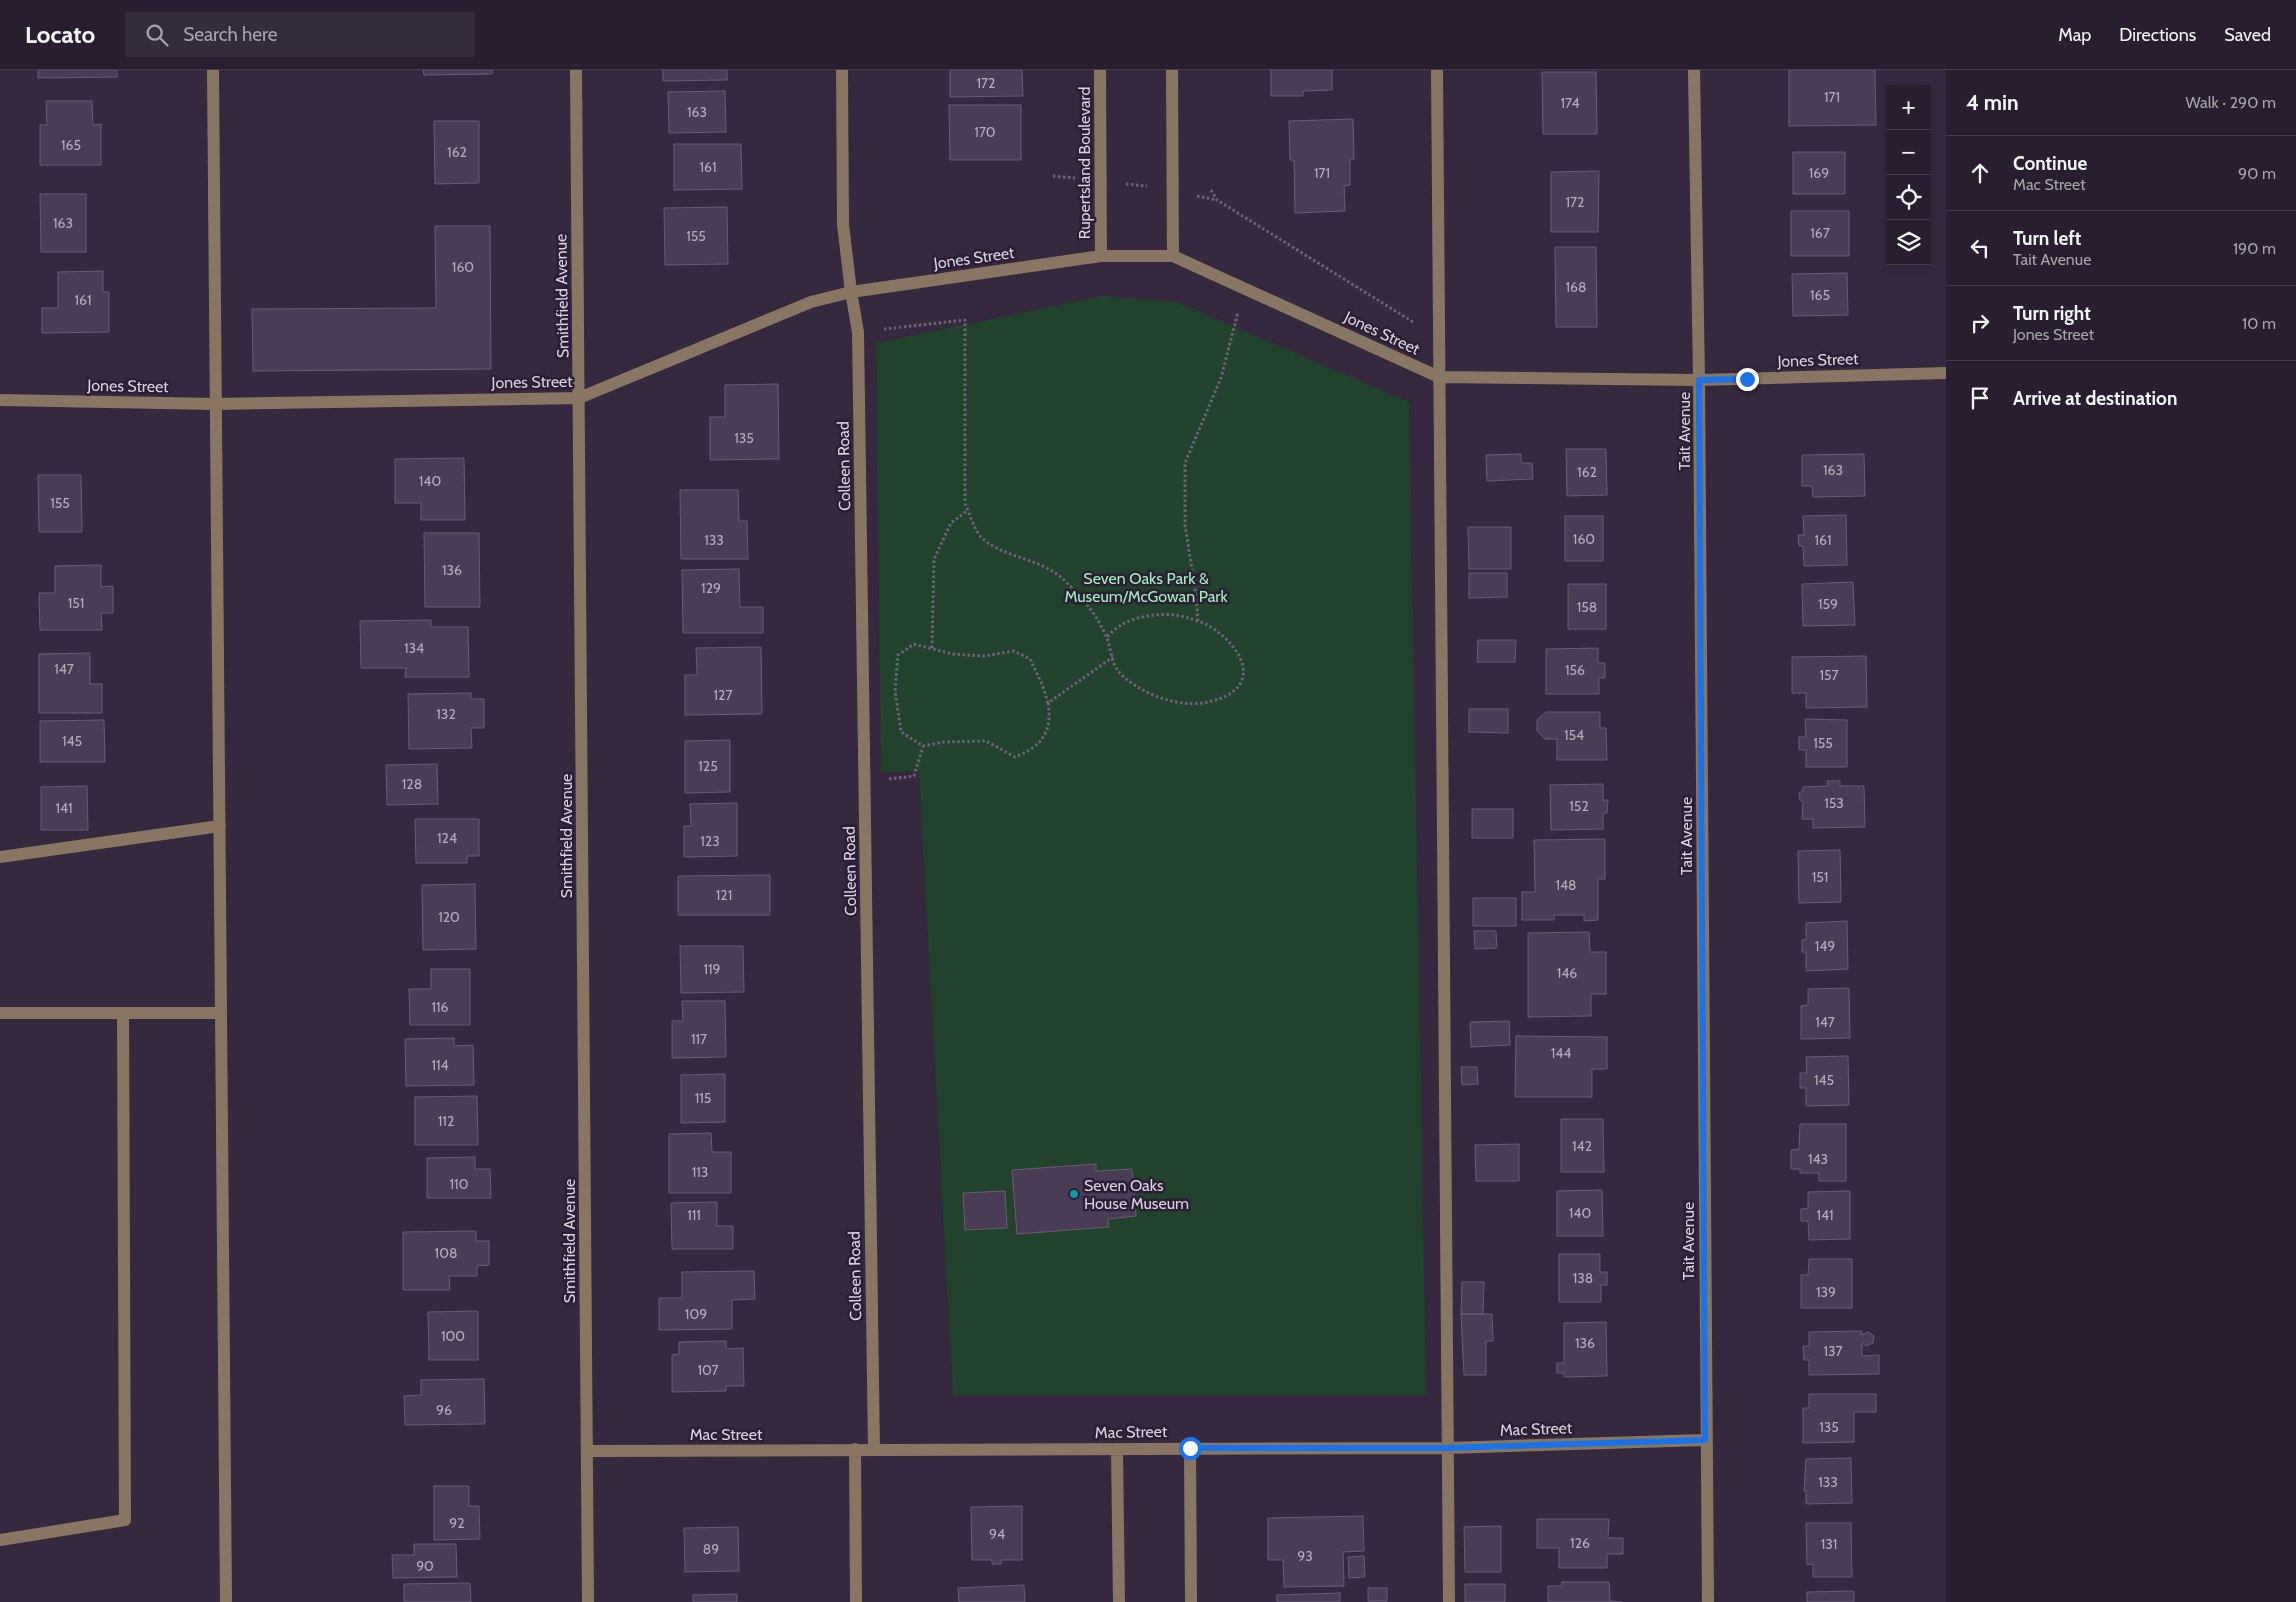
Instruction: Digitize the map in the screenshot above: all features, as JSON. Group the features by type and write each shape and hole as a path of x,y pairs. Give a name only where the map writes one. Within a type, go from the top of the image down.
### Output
{"street":[{"path":"213,70 226,1602"},
{"name":"Smithfield Avenue","path":"576,70 588,1602"},
{"name":"Colleen Road","path":"842,70 843,224 858,332 874,1450"},
{"name":"Rupertsland Boulevard","path":"1100,70 1101,256"},
{"path":"1172,70 1173,256"},
{"path":"1437,70 1449,1602"},
{"name":"Tait Avenue","path":"1694,70 1699,380 1705,1440 1708,1602"},
{"name":"Jones Street","path":"0,400 216,404 580,398 811,302 851,292 1101,256 1173,256 1439,377 1699,380 1946,373"},
{"path":"0,857 220,826"},
{"path":"0,1013 221,1014"},
{"path":"0,1540 125,1520 122,1014"},
{"name":"Mac Street","path":"587,1451 1447,1448 1705,1440"},
{"path":"1190,1448 1191,1602"},
{"path":"855,1449 856,1602"},
{"path":"1117,1449 1118,1602"}],"path":[{"path":"1053,176 1101,180 1173,190 1217,200 1439,339"},
{"path":"1211,190 1217,200"},
{"path":"1198,621 1196,595 1185,525 1185,463 1221,378 1240,305"},
{"path":"858,332 965,320 966,504 968,510 982,537 1004,550 1034,561 1062,578 1092,610 1107,637 1118,671 1143,690 1173,701 1201,703 1226,696 1240,686 1245,672 1240,656 1229,641 1208,625 1183,616 1149,616 1121,625 1107,637"},
{"path":"932,648 934,559 951,523 968,510"},
{"path":"914,644 932,648 952,654 984,656 1014,651 1030,659 1042,684 1048,703 1050,718 1044,737 1031,751 1014,757 986,742 944,742 923,746 901,732 894,691 898,655 914,644"},
{"path":"1048,703 1113,657"},
{"path":"865,782 914,776 923,746"}],"green space":[{"name":"Seven Oaks Park & Museum/McGowan Park","path":"1103,296 1177,302 1409,402 1426,1395 953,1395 919,771 881,772 876,343"}],"building":[{"path":"38,70 117,70 117,77 38,78"},
{"path":"423,70 492,70 492,74 424,75"},
{"path":"663,70 727,70 727,80 663,81"},
{"path":"950,70 1022,70 1023,96 950,97"},
{"path":"1271,70 1332,70 1332,90 1303,91 1303,96 1271,96"},
{"path":"1789,70 1875,70 1876,125 1789,126"},
{"path":"1542,72 1596,72 1597,134 1543,134"},
{"path":"725,91 726,132 669,133 668,92"},
{"path":"46,101 92,101 93,125 101,124 101,165 40,165 40,125 47,125"},
{"path":"949,105 1021,105 1021,160 950,160"},
{"path":"1353,119 1354,159 1350,160 1350,185 1344,186 1345,211 1295,213 1294,160 1290,160 1289,121"},
{"path":"434,121 479,121 479,183 435,184"},
{"path":"674,144 741,144 742,189 674,190"},
{"path":"1793,152 1845,152 1845,194 1793,194"},
{"path":"1599,171 1598,232 1551,232 1551,172"},
{"path":"40,194 86,194 86,252 41,252"},
{"path":"727,207 728,264 665,265 664,208"},
{"path":"1791,211 1849,211 1849,256 1791,256"},
{"path":"435,226 490,226 491,369 253,371 252,309 436,308"},
{"path":"1555,247 1596,247 1597,327 1556,327"},
{"path":"103,271 103,292 109,292 109,332 42,333 42,308 58,308 58,272"},
{"path":"1847,273 1848,315 1793,316 1792,274"},
{"path":"778,384 779,459 710,460 710,417 725,417 725,385"},
{"path":"1566,449 1606,449 1607,495 1567,496"},
{"path":"1521,454 1521,463 1532,463 1533,479 1487,481 1486,455"},
{"path":"1864,454 1865,496 1813,497 1812,486 1802,486 1802,455"},
{"path":"464,458 465,520 421,520 421,503 395,503 395,459"},
{"path":"38,475 81,475 82,532 39,532"},
{"path":"680,490 738,490 739,521 747,521 748,559 681,559"},
{"path":"1846,515 1847,565 1804,566 1803,546 1799,546 1798,535 1804,535 1803,516"},
{"path":"1565,516 1603,516 1603,561 1565,561"},
{"path":"1468,527 1511,527 1511,569 1469,569"},
{"path":"424,533 479,533 480,607 425,607"},
{"path":"101,565 101,587 113,586 113,613 101,613 102,630 40,630 39,593 55,593 55,566"},
{"path":"739,569 740,607 763,607 763,633 683,633 682,570"},
{"path":"1469,573 1507,573 1507,597 1469,598"},
{"path":"1853,582 1855,625 1803,626 1802,584"},
{"path":"1568,584 1606,584 1606,629 1568,629"},
{"path":"431,620 431,627 468,627 469,677 405,677 406,668 361,668 360,621"},
{"path":"1478,640 1516,640 1515,662 1477,662"},
{"path":"761,647 762,714 685,715 685,675 697,675 696,648"},
{"path":"1598,648 1598,663 1605,663 1605,678 1599,678 1599,694 1546,694 1546,649"},
{"path":"90,653 90,684 102,684 102,713 39,713 39,654"},
{"path":"1866,656 1867,707 1806,708 1806,693 1792,693 1792,657"},
{"path":"471,693 471,699 484,699 484,728 471,728 472,748 409,749 408,694"},
{"path":"1469,709 1508,709 1508,733 1469,732"},
{"path":"1546,712 1600,712 1600,728 1606,728 1607,760 1557,760 1557,739 1545,739 1537,731 1537,720"},
{"path":"1805,719 1847,720 1847,767 1806,767 1806,750 1799,750 1799,737 1806,737"},
{"path":"104,720 105,762 40,762 40,721"},
{"path":"730,740 730,792 685,793 685,741"},
{"path":"437,764 438,804 387,805 386,765"},
{"path":"1827,781 1840,781 1840,786 1864,786 1865,827 1813,828 1813,819 1802,819 1803,802 1800,800 1799,793 1803,791 1803,787 1828,786"},
{"path":"1603,784 1603,800 1608,800 1607,813 1603,813 1603,829 1551,830 1550,785"},
{"path":"87,786 88,830 41,830 41,787"},
{"path":"737,803 737,856 684,857 684,826 691,826 690,804"},
{"path":"1472,809 1513,809 1513,838 1472,838"},
{"path":"415,819 479,819 479,856 467,856 467,863 416,863"},
{"path":"1605,839 1605,879 1598,879 1598,920 1584,921 1584,915 1554,915 1554,920 1522,920 1522,892 1535,892 1534,840"},
{"path":"1840,850 1841,902 1799,903 1798,851"},
{"path":"770,875 770,915 678,915 678,876"},
{"path":"475,884 476,949 423,950 422,885"},
{"path":"1473,898 1516,898 1516,926 1473,926"},
{"path":"1847,921 1848,969 1806,971 1806,952 1802,952 1802,940 1806,939 1806,923"},
{"path":"1474,931 1496,931 1497,948 1475,949"},
{"path":"1589,932 1590,952 1606,952 1606,994 1591,994 1591,1016 1528,1017 1528,933"},
{"path":"680,946 743,946 744,992 681,993"},
{"path":"431,969 470,969 470,1025 410,1025 409,989 431,989"},
{"path":"1849,988 1850,1038 1801,1039 1801,1006 1808,1005 1808,989"},
{"path":"682,1001 725,1001 726,1057 672,1058 672,1021 683,1021"},
{"path":"1509,1021 1510,1045 1471,1047 1470,1022"},
{"path":"1516,1036 1607,1037 1607,1069 1592,1069 1592,1097 1515,1097"},
{"path":"454,1038 454,1046 473,1045 474,1085 406,1086 405,1039"},
{"path":"1848,1056 1849,1105 1806,1106 1806,1088 1800,1088 1800,1073 1807,1073 1806,1057"},
{"path":"1461,1067 1477,1067 1478,1084 1462,1085"},
{"path":"725,1074 725,1122 681,1123 681,1075"},
{"path":"477,1096 478,1145 415,1145 415,1097"},
{"path":"1561,1119 1603,1119 1604,1172 1561,1172"},
{"path":"1800,1124 1846,1124 1846,1181 1819,1181 1819,1173 1800,1173 1800,1169 1791,1169 1791,1150 1799,1149"},
{"path":"711,1133 712,1152 731,1152 731,1193 669,1193 669,1134"},
{"path":"1519,1144 1519,1181 1476,1181 1475,1145"},
{"path":"475,1157 475,1169 490,1169 491,1198 427,1198 427,1158"},
{"name":"Seven Oaks House Museum","path":"1096,1164 1096,1171 1132,1169 1136,1216 1108,1219 1109,1227 1017,1234 1012,1170"},
{"path":"1602,1190 1603,1236 1557,1236 1557,1191"},
{"path":"1005,1191 1007,1228 965,1230 963,1193"},
{"path":"1850,1191 1850,1239 1809,1240 1808,1221 1801,1221 1801,1209 1808,1208 1808,1192"},
{"path":"717,1202 717,1226 733,1226 733,1249 672,1249 671,1203"},
{"path":"476,1231 476,1241 489,1241 489,1265 477,1266 477,1276 449,1276 450,1290 403,1290 403,1232"},
{"path":"1559,1254 1600,1254 1600,1272 1607,1272 1607,1285 1601,1285 1601,1302 1559,1302"},
{"path":"1809,1259 1852,1259 1852,1308 1801,1308 1801,1275 1808,1275"},
{"path":"754,1271 755,1299 732,1300 732,1329 659,1330 659,1298 682,1298 682,1272"},
{"path":"1462,1282 1484,1282 1483,1314 1461,1314"},
{"path":"478,1311 478,1360 429,1360 428,1312"},
{"path":"1461,1314 1492,1314 1493,1341 1486,1341 1486,1375 1464,1375"},
{"path":"1606,1322 1607,1376 1564,1377 1564,1373 1557,1373 1557,1363 1564,1363 1564,1323"},
{"path":"1862,1331 1861,1335 1868,1332 1874,1336 1873,1343 1866,1346 1862,1343 1862,1356 1879,1355 1879,1374 1809,1375 1809,1360 1804,1360 1803,1346 1809,1346 1809,1332"},
{"path":"726,1341 726,1349 743,1348 744,1386 726,1386 726,1391 672,1392 672,1355 679,1354 679,1342"},
{"path":"484,1379 485,1424 405,1425 404,1396 421,1395 421,1380"},
{"path":"1809,1394 1876,1394 1876,1412 1854,1412 1854,1442 1803,1443 1803,1408 1809,1408"},
{"path":"1851,1458 1852,1503 1806,1504 1806,1491 1804,1491 1806,1459"},
{"path":"434,1486 469,1486 469,1506 479,1506 480,1539 434,1540"},
{"path":"1022,1506 1022,1560 1001,1560 1001,1564 992,1564 992,1560 972,1560 971,1507"},
{"path":"1363,1516 1364,1551 1343,1552 1344,1586 1284,1587 1283,1560 1268,1560 1268,1518"},
{"path":"1537,1519 1609,1519 1608,1538 1623,1538 1623,1554 1607,1554 1607,1568 1559,1568 1559,1548 1537,1548"},
{"path":"1806,1523 1851,1523 1852,1577 1813,1577 1813,1564 1807,1565"},
{"path":"1501,1526 1501,1572 1465,1572 1464,1527"},
{"path":"738,1527 739,1571 685,1572 684,1528"},
{"path":"414,1544 456,1544 457,1577 393,1578 392,1555 414,1555"},
{"path":"1364,1556 1365,1577 1349,1578 1348,1557"},
{"path":"1562,1582 1609,1582 1610,1601 1622,1602 1548,1602 1548,1586 1562,1586"},
{"path":"470,1583 471,1602 404,1602 404,1584"},
{"path":"1465,1584 1505,1584 1505,1602 1465,1602"},
{"path":"1024,1585 1025,1602 959,1602 958,1588"},
{"path":"1368,1588 1387,1588 1387,1601 1368,1601"},
{"path":"1854,1591 1854,1602 1807,1602 1807,1592"},
{"path":"1340,1593 1340,1602 1277,1602 1277,1595"},
{"path":"737,1594 737,1602 693,1602 693,1595"}],"place":[{"name":"Seven Oaks House Museum","path":"1074,1194"}],"route":[{"path":"1190,1448 1447,1448 1705,1440 1699,380 1747,379"}]}
